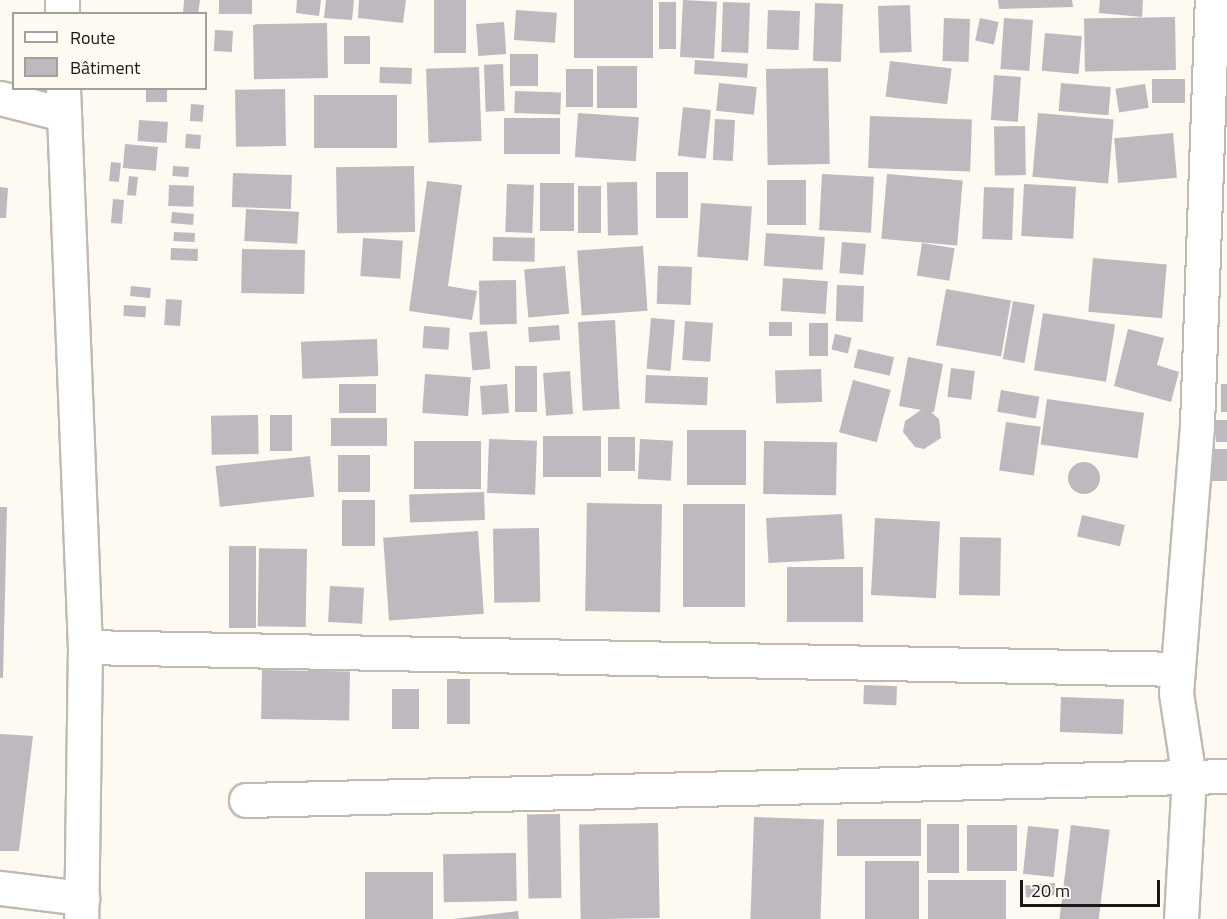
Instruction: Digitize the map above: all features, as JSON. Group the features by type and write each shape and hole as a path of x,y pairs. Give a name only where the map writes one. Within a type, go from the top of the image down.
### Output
{"street":[{"path":"1181,919 1190,778 1176,693 1197,425 1212,0"},
{"path":"0,98 63,101 85,646 81,909 0,888"},
{"path":"85,646 1178,669"},
{"path":"246,800 1227,776"}],"building":[{"path":"184,0 200,0 198,12 183,12"},
{"path":"219,0 252,0 252,14 219,14"},
{"path":"297,0 321,0 319,16 296,13"},
{"path":"326,0 354,0 352,20 324,18"},
{"path":"359,0 406,0 403,23 358,18"},
{"path":"434,0 466,0 466,53 434,53"},
{"path":"574,0 653,0 653,58 574,58"},
{"path":"683,0 717,2 714,59 680,57"},
{"path":"998,0 1072,0 1073,7 999,9"},
{"path":"1100,0 1143,0 1142,17 1099,13"},
{"path":"659,2 676,2 676,49 659,49"},
{"path":"723,2 750,3 748,53 721,52"},
{"path":"815,3 843,4 841,62 813,61"},
{"path":"910,5 912,52 880,53 878,6"},
{"path":"516,10 557,13 555,43 514,40"},
{"path":"768,10 800,11 799,50 767,49"},
{"path":"1175,17 1176,70 1085,72 1084,19"},
{"path":"944,18 970,19 968,62 942,61"},
{"path":"980,18 999,22 994,44 975,40"},
{"path":"1004,18 1033,20 1029,71 1000,69"},
{"path":"504,22 506,54 478,56 476,24"},
{"path":"327,23 328,78 254,79 253,24"},
{"path":"215,30 233,31 232,52 214,51"},
{"path":"1045,33 1082,36 1079,74 1042,71"},
{"path":"344,36 370,36 370,64 344,64"},
{"path":"510,54 538,54 538,86 510,86"},
{"path":"695,60 748,64 747,78 694,74"},
{"path":"890,61 952,69 947,104 886,97"},
{"path":"503,64 505,111 486,112 484,65"},
{"path":"597,66 637,66 637,108 597,108"},
{"path":"380,67 412,68 411,84 379,83"},
{"path":"479,67 482,141 429,143 426,69"},
{"path":"828,68 830,164 768,165 766,69"},
{"path":"566,69 593,69 593,107 566,107"},
{"path":"994,75 1021,77 1018,122 991,120"},
{"path":"1152,79 1185,79 1185,103 1152,103"},
{"path":"719,83 757,87 754,115 716,111"},
{"path":"1061,83 1111,87 1108,115 1059,111"},
{"path":"1145,84 1149,108 1119,112 1115,89"},
{"path":"285,89 286,146 236,147 235,90"},
{"path":"146,90 167,90 167,102 146,102"},
{"path":"515,91 561,93 560,115 514,113"},
{"path":"314,95 397,95 397,148 314,148"},
{"path":"191,104 204,105 203,122 190,121"},
{"path":"683,107 711,110 706,159 678,156"},
{"path":"578,113 639,117 636,161 575,157"},
{"path":"1038,113 1114,120 1108,183 1032,177"},
{"path":"870,116 972,120 970,172 868,168"},
{"path":"504,118 560,118 560,154 504,154"},
{"path":"715,119 735,120 733,161 713,160"},
{"path":"139,120 168,122 166,143 138,141"},
{"path":"1025,126 1026,175 995,176 994,127"},
{"path":"1173,133 1177,178 1118,183 1114,138"},
{"path":"186,134 201,135 200,149 185,148"},
{"path":"125,144 158,147 156,171 123,168"},
{"path":"111,162 121,163 119,182 109,181"},
{"path":"173,166 189,167 188,177 172,176"},
{"path":"414,166 415,232 337,233 336,167"},
{"path":"656,172 688,172 688,218 656,218"},
{"path":"233,173 292,175 291,209 232,207"},
{"path":"822,174 874,177 871,233 819,230"},
{"path":"887,174 963,181 957,245 881,239"},
{"path":"129,176 138,177 136,196 127,195"},
{"path":"767,180 806,180 806,225 767,225"},
{"path":"427,181 462,185 448,286 477,291 472,320 409,311"},
{"path":"637,182 638,235 608,236 607,183"},
{"path":"540,183 574,183 574,231 540,231"},
{"path":"507,184 534,185 532,233 505,232"},
{"path":"1024,184 1076,187 1073,239 1021,236"},
{"path":"169,185 194,186 193,207 168,206"},
{"path":"578,186 601,186 601,233 578,233"},
{"path":"0,187 8,188 6,218 0,218"},
{"path":"984,187 1014,188 1012,240 982,239"},
{"path":"113,199 124,200 122,224 111,223"},
{"path":"701,203 752,207 748,260 697,257"},
{"path":"246,209 299,212 297,244 244,241"},
{"path":"172,212 194,214 193,225 171,223"},
{"path":"174,232 195,233 195,242 174,241"},
{"path":"766,233 825,237 823,270 764,266"},
{"path":"493,237 535,238 535,262 493,261"},
{"path":"363,238 403,241 400,279 360,276"},
{"path":"842,242 866,244 863,275 839,273"},
{"path":"922,243 955,248 949,281 917,276"},
{"path":"643,246 648,311 582,315 577,251"},
{"path":"171,248 198,249 198,261 171,260"},
{"path":"242,249 305,250 304,294 241,293"},
{"path":"1093,258 1167,264 1162,318 1088,312"},
{"path":"565,266 569,314 528,317 524,270"},
{"path":"658,266 692,267 691,305 657,304"},
{"path":"783,278 828,281 826,314 781,311"},
{"path":"516,280 517,324 480,325 479,281"},
{"path":"837,285 864,286 863,322 836,321"},
{"path":"131,286 151,288 150,298 130,296"},
{"path":"946,289 1011,300 1001,357 936,345"},
{"path":"166,299 182,300 180,326 164,325"},
{"path":"1013,301 1035,305 1024,363 1003,359"},
{"path":"124,305 146,306 145,317 123,316"},
{"path":"1043,313 1115,324 1106,382 1034,370"},
{"path":"651,318 675,320 670,371 647,369"},
{"path":"615,320 620,409 583,411 578,322"},
{"path":"685,321 713,323 710,362 682,360"},
{"path":"769,322 792,322 792,336 769,336"},
{"path":"809,323 828,323 828,356 809,356"},
{"path":"559,325 560,340 529,342 528,327"},
{"path":"424,326 450,328 448,350 422,348"},
{"path":"1128,329 1164,338 1157,365 1179,372 1171,402 1114,386"},
{"path":"487,331 490,369 472,370 469,333"},
{"path":"835,334 852,338 848,353 831,350"},
{"path":"377,339 378,376 302,379 301,342"},
{"path":"858,349 894,357 890,376 854,368"},
{"path":"908,357 943,364 934,412 931,412 939,419 941,438 924,449 915,447 903,432 905,421 921,410 899,406"},
{"path":"515,366 537,366 537,412 515,412"},
{"path":"951,368 975,371 971,400 947,397"},
{"path":"821,369 822,402 776,404 775,371"},
{"path":"570,371 573,414 546,416 543,373"},
{"path":"425,374 471,377 468,416 422,413"},
{"path":"646,375 708,377 707,405 645,403"},
{"path":"853,380 891,390 877,442 839,432"},
{"path":"339,384 376,384 376,413 339,413"},
{"path":"507,384 509,413 482,415 480,386"},
{"path":"1221,384 1227,384 1227,412 1221,412"},
{"path":"1001,390 1039,397 1036,418 997,412"},
{"path":"1047,399 1144,413 1138,458 1041,445"},
{"path":"258,415 259,454 212,455 211,416"},
{"path":"270,415 292,415 292,451 270,451"},
{"path":"331,418 387,418 387,446 331,446"},
{"path":"1216,420 1227,420 1227,442 1216,442"},
{"path":"1006,422 1041,427 1034,475 999,471"},
{"path":"687,430 746,430 746,485 687,485"},
{"path":"543,436 601,436 601,477 543,477"},
{"path":"608,437 635,437 635,471 608,471"},
{"path":"489,439 537,441 535,495 487,493"},
{"path":"640,439 673,441 671,481 638,479"},
{"path":"414,441 481,441 481,489 414,489"},
{"path":"764,441 837,442 836,495 763,494"},
{"path":"1206,449 1227,449 1227,481 1206,481"},
{"path":"338,455 370,455 370,492 338,492"},
{"path":"310,456 314,497 220,507 216,466"},
{"path":"1084,462 1095,467 1100,478 1095,489 1084,494 1073,489 1068,478 1073,467"},
{"path":"484,492 485,520 410,523 409,495"},
{"path":"342,500 375,500 375,546 342,546"},
{"path":"587,503 662,504 660,612 585,611"},
{"path":"683,504 745,504 745,607 683,607"},
{"path":"0,507 7,507 3,678 0,678"},
{"path":"842,514 844,559 768,563 766,518"},
{"path":"1082,515 1125,525 1120,546 1077,536"},
{"path":"875,518 940,521 936,598 871,595"},
{"path":"539,528 540,602 494,603 493,529"},
{"path":"478,531 484,614 389,620 383,538"},
{"path":"960,537 1001,538 1000,596 959,595"},
{"path":"229,546 256,546 256,628 229,628"},
{"path":"259,548 307,549 306,627 258,626"},
{"path":"787,567 863,567 863,622 787,622"},
{"path":"330,586 364,588 362,624 328,622"},
{"path":"262,670 350,672 349,721 261,719"},
{"path":"447,679 470,679 470,724 447,724"},
{"path":"864,685 897,686 896,705 863,704"},
{"path":"392,689 419,689 419,729 392,729"},
{"path":"1061,697 1124,699 1123,734 1060,732"},
{"path":"0,734 33,736 19,851 0,851"},
{"path":"560,814 561,898 528,899 527,815"},
{"path":"754,817 824,819 820,919 750,919"},
{"path":"837,819 921,819 921,856 837,856"},
{"path":"658,823 660,918 581,919 579,824"},
{"path":"927,824 959,824 959,873 927,873"},
{"path":"967,825 1017,825 1017,871 967,871"},
{"path":"1071,825 1110,830 1099,919 1059,919"},
{"path":"1028,826 1059,829 1054,877 1023,874"},
{"path":"516,853 517,901 444,902 443,854"},
{"path":"865,861 919,861 919,919 865,919"},
{"path":"365,872 433,872 433,919 365,919"},
{"path":"928,880 1006,880 1006,919 928,919"},
{"path":"1055,883 1056,895 1026,898 1025,886"},
{"path":"518,911 518,919 453,919"}]}
